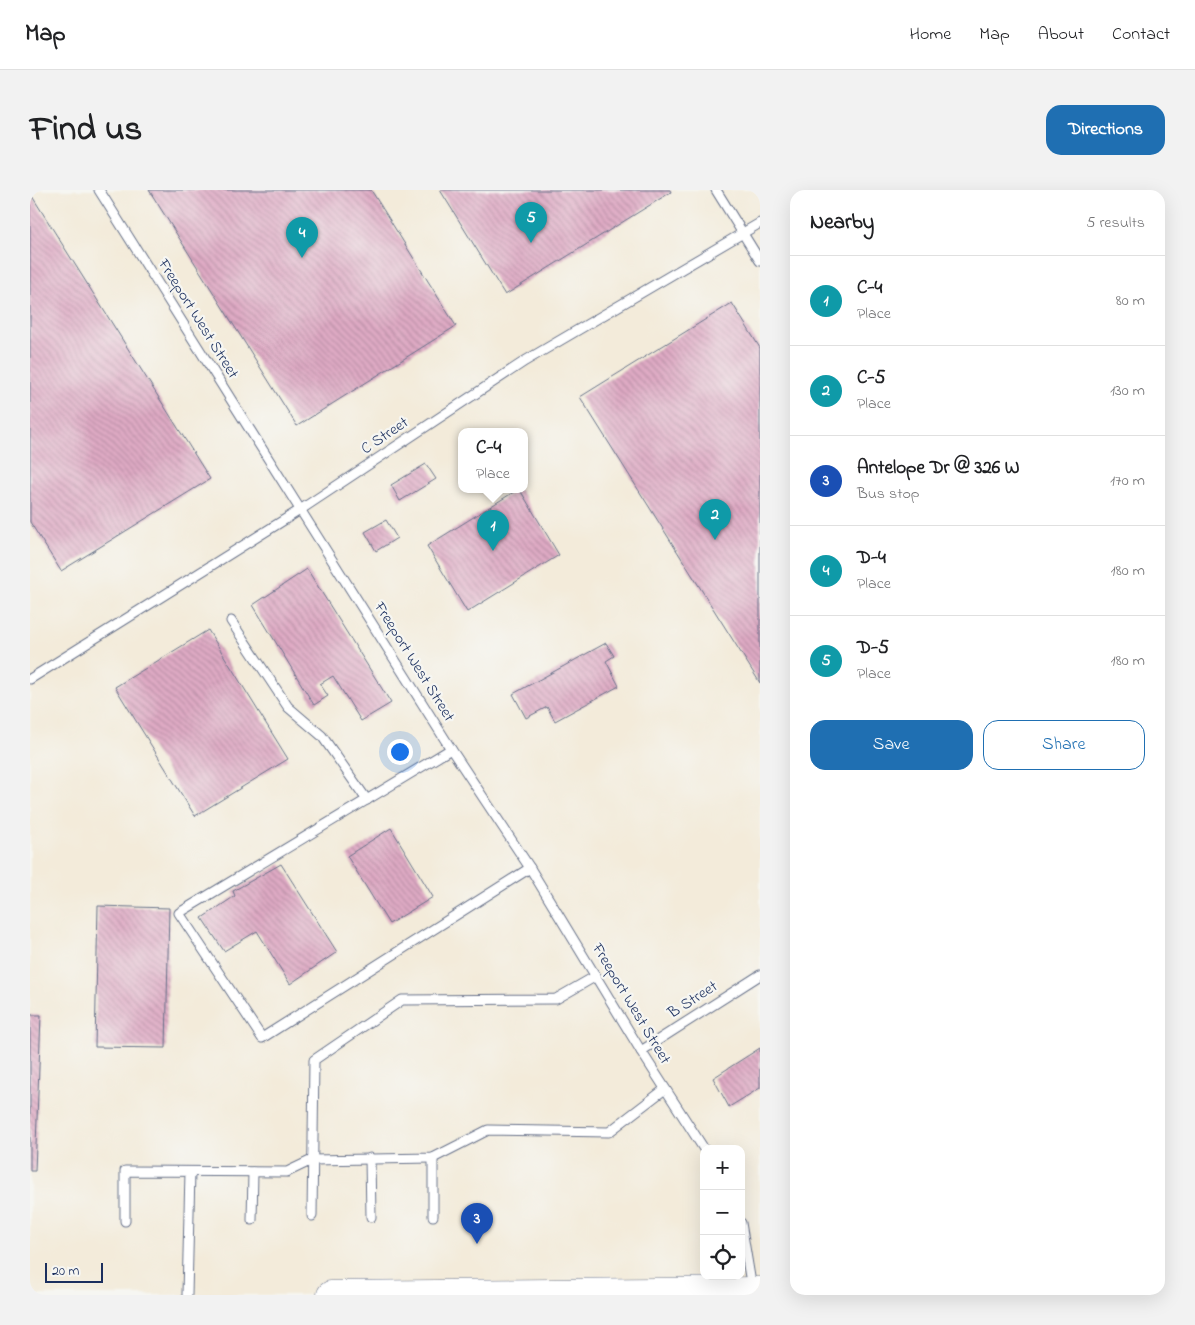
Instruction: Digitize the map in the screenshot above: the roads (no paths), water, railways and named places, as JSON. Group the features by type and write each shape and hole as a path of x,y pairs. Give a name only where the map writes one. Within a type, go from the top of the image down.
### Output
{"main road":[{"path":"331,1295 602,1294 756,1291"}],"lane":[{"name":"Freeport West Street","path":"99,190 451,749 530,868 641,1051 701,1145"},
{"path":"716,190 760,261"},
{"name":"C Street","path":"30,680 300,510 525,361 760,223"},
{"path":"231,622 288,707 322,736 367,800"},
{"path":"451,749 179,913 262,1038 530,868"},
{"name":"B Street","path":"641,1051 760,975"},
{"path":"312,1216 314,1060 402,1000 556,998 596,976"},
{"path":"125,1221 125,1172 288,1172 312,1160 433,1158 488,1130 609,1132 666,1089"},
{"path":"370,1158 371,1216"},
{"path":"433,1158 434,1216"},
{"path":"187,1295 190,1172"},
{"path":"252,1220 253,1172"},
{"path":"744,1235 756,1291"}],"place":[{"name":"D-5","path":"531,243"},
{"name":"D-4","path":"302,258"},
{"name":"C-5","path":"715,540"},
{"name":"C-4","path":"493,551"},
{"name":"Antelope Dr @ 326 W","path":"477,1244"}]}
